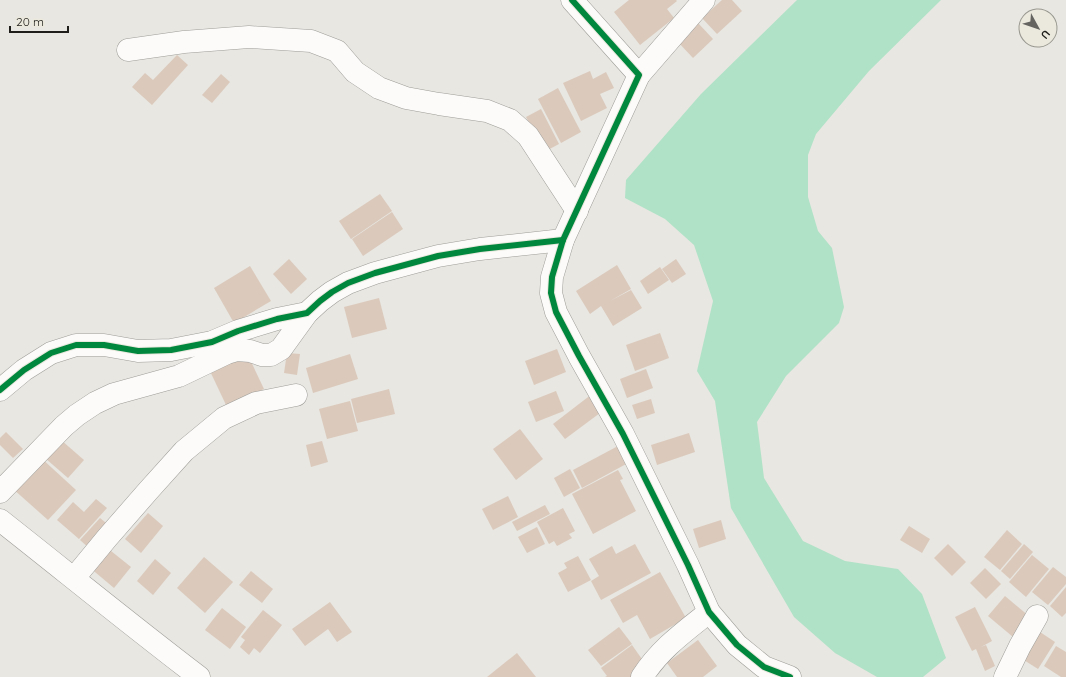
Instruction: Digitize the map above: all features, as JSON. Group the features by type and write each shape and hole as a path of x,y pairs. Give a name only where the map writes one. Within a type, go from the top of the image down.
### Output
{"street":[{"path":"572,0 638,75"},
{"path":"704,0 638,75 563,240 552,277 551,293 556,312 627,441 688,565 709,612 737,645 764,667 790,677"},
{"path":"128,50 184,42 249,37 311,41 337,51 355,72 379,88 406,98 487,111 510,120 528,136 577,211"},
{"path":"0,492 64,426 76,415 95,402 114,394 179,376 237,350 250,351 262,355 270,354 281,349 308,313 320,301 348,283 374,273 438,256 480,249 563,240"},
{"path":"0,390 24,370 51,352 76,345 104,345 138,351 171,350 212,342 238,331 277,318 308,313"},
{"path":"74,578 107,538 184,451 224,418 256,403 296,395"},
{"path":"0,520 131,625 199,677"},
{"path":"642,677 659,654 709,612"},
{"path":"1005,677 1037,616"}],"green space":[{"path":"797,0 941,0 869,71 816,134 808,155 808,197 818,231 832,248 844,307 839,323 786,376 757,422 764,478 803,541 845,561 898,569 922,594 946,658 923,677 877,677 835,653 794,617 731,508 715,401 697,371 713,301 694,245 665,219 625,198 626,180 701,94"}],"building":[{"path":"629,0 676,0 677,1 667,9 674,18 640,45 614,12"},
{"path":"722,0 732,0 742,11 717,34 702,18"},
{"path":"698,23 713,39 693,58 678,42"},
{"path":"177,55 188,65 152,105 132,87 145,73 153,80"},
{"path":"590,71 593,79 606,72 614,88 600,94 607,108 581,121 563,83"},
{"path":"221,74 230,82 212,103 202,95"},
{"path":"558,88 581,132 561,143 538,99"},
{"path":"541,109 559,144 544,152 526,117"},
{"path":"380,194 392,211 351,239 339,221"},
{"path":"392,212 403,229 363,256 352,239"},
{"path":"289,259 307,279 291,294 273,274"},
{"path":"676,259 686,274 672,283 662,269"},
{"path":"617,265 631,289 610,301 631,290 642,308 613,326 601,306 590,314 576,291"},
{"path":"250,266 271,301 234,323 214,288"},
{"path":"660,267 669,280 648,294 640,281"},
{"path":"379,298 387,329 352,338 344,307"},
{"path":"660,333 669,358 635,371 626,345"},
{"path":"557,349 566,372 534,385 525,361"},
{"path":"246,351 264,389 227,407 209,369"},
{"path":"287,353 300,354 297,375 284,373"},
{"path":"350,354 358,379 313,393 306,368"},
{"path":"646,369 653,388 627,398 620,379"},
{"path":"389,389 395,414 357,423 351,399"},
{"path":"556,391 564,411 536,422 528,402"},
{"path":"592,394 604,410 565,439 553,424"},
{"path":"651,399 655,413 637,419 632,405"},
{"path":"350,401 358,431 327,439 319,409"},
{"path":"520,429 543,459 516,480 493,449"},
{"path":"6,432 23,449 13,458 0,445 0,438"},
{"path":"689,433 695,452 657,465 651,445"},
{"path":"61,440 84,460 68,478 45,458"},
{"path":"322,441 328,462 311,467 306,445"},
{"path":"618,446 628,463 582,488 573,470"},
{"path":"40,457 76,490 48,520 12,488"},
{"path":"570,469 580,488 564,497 554,478"},
{"path":"618,470 623,479 620,480 636,511 593,534 572,494"},
{"path":"508,496 518,517 493,530 482,509"},
{"path":"96,499 107,508 79,539 57,520 73,502 84,512"},
{"path":"545,505 550,514 517,531 512,522"},
{"path":"563,508 575,531 569,534 572,538 557,546 554,541 549,544 537,522"},
{"path":"148,513 163,526 141,553 125,539"},
{"path":"100,518 111,527 90,549 80,540"},
{"path":"721,520 726,539 699,548 693,529"},
{"path":"909,526 930,539 922,553 900,540"},
{"path":"537,527 545,544 527,553 518,537"},
{"path":"1007,530 1022,544 1000,570 984,557"},
{"path":"635,544 651,573 601,600 591,581 599,576 589,559 612,546 616,554"},
{"path":"948,544 966,562 952,576 934,558"},
{"path":"1024,544 1033,552 1010,579 1001,571"},
{"path":"106,547 131,567 114,588 89,567"},
{"path":"1032,555 1049,569 1026,597 1009,582"},
{"path":"578,556 591,580 568,592 558,573 567,568 564,563"},
{"path":"204,557 233,582 205,613 177,588"},
{"path":"155,559 171,573 153,595 137,581"},
{"path":"1053,567 1066,577 1066,584 1048,605 1032,592"},
{"path":"985,568 1001,584 986,599 970,583"},
{"path":"251,571 273,589 262,603 239,585"},
{"path":"660,572 686,618 650,639 637,615 623,623 610,600"},
{"path":"1066,587 1066,613 1062,617 1050,606"},
{"path":"1005,596 1030,617 1013,637 988,616"},
{"path":"330,602 352,632 337,642 328,629 305,646 292,629"},
{"path":"975,607 992,641 981,647 986,645 995,666 985,671 976,649 972,651 955,617"},
{"path":"222,608 246,627 230,649 205,630"},
{"path":"263,610 282,625 260,653 254,648 249,655 240,647 245,640 241,637"},
{"path":"619,627 632,644 601,666 588,650"},
{"path":"1034,628 1055,642 1038,669 1016,655"},
{"path":"698,640 717,666 703,677 677,677 667,663"},
{"path":"632,645 644,662 634,668 640,676 605,677 607,676 601,668"},
{"path":"1056,646 1066,652 1066,677 1061,677 1044,666"},
{"path":"517,653 536,677 487,677"}],"cycle path":[{"path":"572,0 639,75 563,240 552,277 551,293 556,312 623,434 688,565 709,612 737,645 764,667 790,677"},
{"path":"0,390 24,370 51,353 76,345 104,345 138,351 171,350 212,342 238,331 277,319 307,313 332,292 348,283 375,273 438,256 480,249 563,240"}]}
